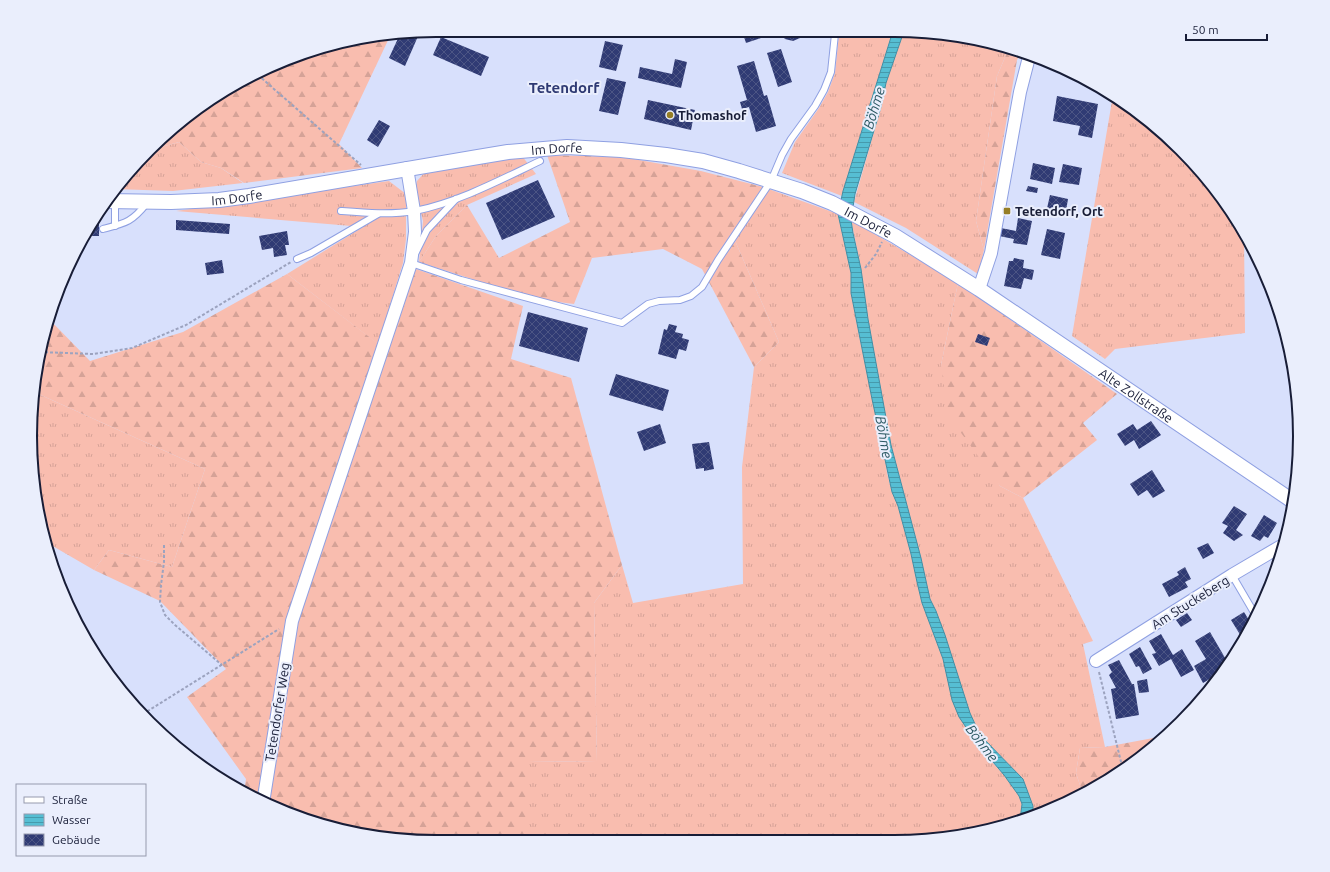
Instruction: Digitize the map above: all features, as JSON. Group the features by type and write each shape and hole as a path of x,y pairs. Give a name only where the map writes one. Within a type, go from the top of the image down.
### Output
{"street":[{"path":"980,289 991,253 1020,92 1028,60"},
{"name":"Im Dorfe","path":"113,201 171,202 219,200 508,152 567,147 621,150 703,161 802,191 859,216 888,232 980,289"},
{"name":"Tetendorfer Weg","path":"263,796 292,621 410,263 415,232 414,211 406,168"},
{"name":"Alte Zollstraße","path":"980,289 1288,498"},
{"name":"Am Stuckeberg","path":"1096,660 1276,550"}],"lane":[{"path":"456,199 427,230 410,263 461,280 622,323 648,304 660,301 680,300 691,296 702,287 718,260 771,181 782,155 791,139 815,106 824,90 831,72 836,37"},
{"path":"341,211 378,214 414,211 456,199 540,161"},
{"path":"103,229 125,223 138,215 148,202"},
{"path":"111,204 115,226"},
{"path":"297,259 311,253 378,214"},
{"path":"1232,576 1253,611"}],"path":[{"path":"261,78 365,169"},
{"path":"865,268 876,254 888,232"},
{"path":"46,352 93,354 132,348 186,324 297,259"},
{"path":"164,545 160,602 165,615 222,665"},
{"path":"148,711 292,621"},
{"path":"1096,660 1122,764"}],"green space":[{"path":"839,37 891,37 842,196 782,173 795,142 819,108 828,92 835,73"},
{"path":"902,37 946,40 1007,54 997,76 976,221 984,250 978,274 906,228 854,202 881,107 886,83"},
{"path":"388,40 339,144 362,168 244,183 221,168 201,162 179,142 161,147 193,119 214,104 236,90 260,78 283,67 308,58 358,45"},
{"path":"1007,54 1019,57 984,250 976,221 997,76"},
{"path":"1112,101 1137,119 1157,136 1194,173 1211,193 1240,237 1244,245 1245,333 1115,349 1105,359 1072,336"},
{"path":"179,142 201,162 221,168 243,183 173,191 122,189 161,147"},
{"path":"547,155 622,157 701,171 763,187 749,215 733,236 779,342 754,367 702,269 663,249 592,258 574,304 534,299 419,262 436,236 467,205 499,258 570,222"},
{"path":"522,156 536,174 467,205 436,236 419,262 423,221 415,190 417,181 425,172"},
{"path":"389,181 406,194 406,239 403,263 378,344 287,274 363,227 176,211"},
{"path":"763,187 838,214 851,273 851,293 885,455 887,473 911,554 922,603 943,659 947,677 966,729 1004,775 1019,796 1022,804 1021,814 972,827 946,832 920,834 528,835 528,761 597,762 594,603 622,565 633,603 743,584 742,467 754,367 779,342 733,236 749,215"},
{"path":"851,220 958,283 941,365 1000,486 1023,498 1093,641 1083,644 1105,747 1080,748 1076,773 1081,788 1033,810 1033,806 1023,779 980,735 970,713 936,611 930,599 921,558 891,445 868,319 861,269"},
{"path":"413,268 523,306 511,359 571,378 622,565 594,603 597,762 528,761 528,835 436,835 384,832 308,814 283,805 245,786 246,779 187,697 226,669 160,601 94,570 109,550 172,567 205,469 39,394 45,358 54,324 90,361 183,332 287,274 385,349"},
{"path":"958,283 1117,394 1083,423 1097,440 1023,498 1000,486 948,415 941,365"},
{"path":"39,394 205,469 172,567 109,550 94,570 53,546 40,488 37,436"},
{"path":"1155,738 1116,768 1081,788 1076,773 1080,748 1105,747"}],"water":[{"name":"Böhme","path":"891,37 902,37 886,83 881,107 855,194 851,220 853,233 861,269 868,319 891,445 921,558 930,599 945,635 970,713 980,735 1023,779 1033,806 1033,810 1022,814 1021,814 1022,804 1019,796 1004,775 976,742 959,717 952,700 943,659 922,603 911,554 898,506 892,492 851,293 851,273 838,214 843,191"}],"building":[{"path":"441,37 489,57 481,76 433,55"},
{"path":"744,37 764,37 746,43"},
{"path":"783,37 801,37 793,41 785,39"},
{"path":"417,38 405,66 389,58 398,39"},
{"path":"605,41 623,45 616,71 599,67"},
{"path":"781,49 792,82 778,87 767,53"},
{"path":"675,59 687,62 681,88 638,78 640,67 672,74"},
{"path":"754,61 764,96 767,95 776,126 756,132 749,107 742,109 740,102 747,100 737,66"},
{"path":"607,78 626,82 618,115 599,111"},
{"path":"1057,96 1098,104 1092,138 1078,135 1080,126 1053,121"},
{"path":"648,100 695,110 691,130 644,119"},
{"path":"379,120 390,126 378,147 367,140"},
{"path":"1033,163 1055,168 1052,184 1030,179"},
{"path":"1063,164 1082,168 1079,185 1059,182"},
{"path":"538,180 555,217 502,240 486,203"},
{"path":"1028,186 1038,188 1037,193 1026,191"},
{"path":"1050,195 1068,199 1065,217 1046,213"},
{"path":"1018,218 1032,221 1027,245 1013,243 1014,239 999,236 1001,228 1016,231"},
{"path":"176,220 230,224 229,234 176,230"},
{"path":"99,222 99,236 90,236"},
{"path":"1047,229 1065,233 1060,259 1041,255"},
{"path":"287,231 289,245 285,245 287,255 274,257 273,248 262,250 259,236"},
{"path":"1014,258 1024,260 1023,268 1034,270 1032,280 1024,278 1021,289 1004,286 1009,261 1013,261"},
{"path":"222,260 224,273 207,275 205,263"},
{"path":"528,312 588,328 579,362 519,346"},
{"path":"669,324 677,326 675,332 683,334 682,338 689,340 686,351 679,349 676,359 658,354 664,329 667,330"},
{"path":"978,334 990,338 987,346 975,342"},
{"path":"616,374 669,390 663,411 609,395"},
{"path":"1151,421 1161,435 1139,449 1134,440 1125,446 1117,434 1133,424 1137,430"},
{"path":"660,424 666,443 644,451 637,432"},
{"path":"709,442 714,469 704,471 704,468 696,469 692,444"},
{"path":"1152,470 1165,491 1153,498 1147,490 1138,496 1130,484"},
{"path":"1234,506 1247,514 1236,530 1243,535 1234,541 1223,533 1228,526 1222,523"},
{"path":"1264,515 1277,523 1268,538 1264,536 1260,541 1251,536"},
{"path":"1208,543 1214,553 1203,559 1197,548"},
{"path":"1185,567 1191,579 1185,582 1188,587 1169,597 1162,584 1179,575 1177,572"},
{"path":"1244,612 1248,619 1240,635 1231,620"},
{"path":"1187,613 1192,620 1181,627 1176,620"},
{"path":"1210,632 1226,659 1212,678 1203,683 1194,666 1206,659 1195,641"},
{"path":"1161,634 1173,655 1182,649 1194,670 1181,677 1171,659 1159,666 1152,654 1156,653 1149,641"},
{"path":"1140,647 1152,669 1143,674 1139,666 1136,667 1129,654"},
{"path":"1119,660 1132,684 1134,684 1139,715 1116,719 1111,689 1116,688 1109,675 1112,672 1108,665"},
{"path":"1147,679 1149,692 1139,693 1137,681"}],"place":[{"name":"Thomashof","path":"670,115"},
{"name":"Tetendorf, Ort","path":"1007,211"}],"district":[{"name":"Tetendorf","path":"564,87"}]}
